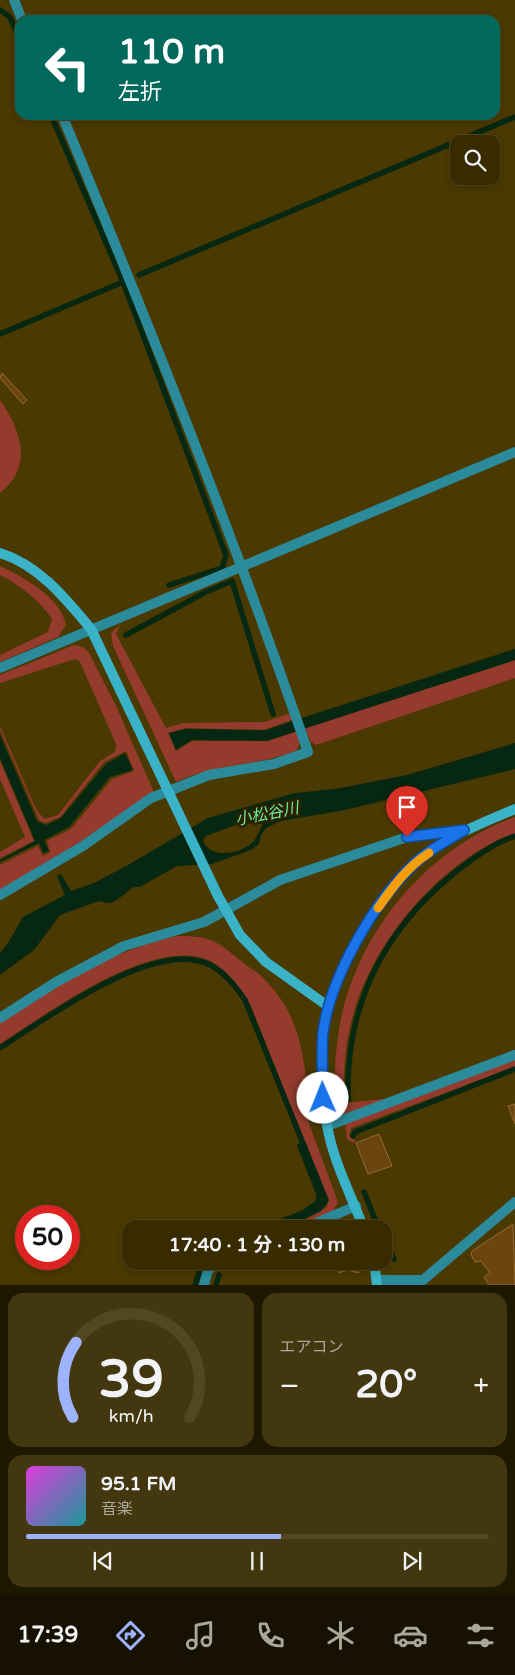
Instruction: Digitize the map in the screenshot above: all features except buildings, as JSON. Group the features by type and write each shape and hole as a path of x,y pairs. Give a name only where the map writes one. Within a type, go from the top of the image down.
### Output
{"street":[{"path":"14,0 20,15"},
{"path":"0,895 82,846 151,798 168,790 209,775 274,764 308,752 241,568 133,286 64,120"},
{"path":"0,668 515,452"},
{"path":"0,553 15,558 60,591 90,629 218,896 240,935 266,962 329,1007"},
{"path":"361,1220 340,1170 327,1126 323,1098 323,1033 329,1007 346,962 364,928 392,887 418,860 464,830 515,809"},
{"path":"0,1018 56,982 124,946 204,922 225,908 280,880 407,837 464,830"},
{"path":"327,1126 515,1055"},
{"path":"375,1270 377,1283 423,1283 515,1202"},
{"path":"323,1220 356,1206"},
{"path":"204,1285 208,1270"}],"shaded area":[{"path":"0,400 14,423 21,448 17,471 11,482 0,493"},
{"path":"0,566 30,582 49,597 63,615 66,625 58,637 0,662 0,655 48,632 52,619 29,594 0,575"},
{"path":"120,624 116,634 166,728 183,723 264,722 291,713 294,719 265,730 186,728 168,733 176,751 192,741 268,741 297,730 300,743 296,751 266,760 220,768 176,782 113,646 111,633"},
{"path":"74,645 83,647 88,651 116,706 154,792 99,831 0,890 0,865 38,846 43,856 50,852 47,841 71,829 112,779 134,771 126,751 104,762 60,817 45,823 39,820 0,730 0,726 36,809 44,819 58,815 100,761 115,752 116,744 80,662 75,659 0,683 0,675"},
{"path":"515,660 515,678 316,745 311,742 305,728"},
{"path":"0,761 34,841 0,858 0,852 25,837 0,779"},
{"path":"515,817 515,834 488,845 463,861 438,882 415,905 377,958 363,985 348,1034 345,1057 344,1103 393,1098 344,1114 336,1106 335,1068 337,1045 344,1008 356,972 373,938 394,906 420,878 449,853 480,832"},
{"path":"177,936 207,939 221,945 260,975 274,989 284,1004 298,1036 305,1070 309,1108 304,1110 338,1202 333,1211 314,1220 304,1220 327,1207 328,1201 251,1006 230,976 216,964 199,957 175,956 150,961 123,971 95,984 0,1044 0,1021 63,982 107,960 153,942"},
{"path":"515,1058 515,1067 351,1128 349,1136 356,1141 354,1143 347,1139 345,1123"}],"water":[{"path":"515,649 515,660 267,741 192,740 176,750 169,733 186,729 265,730"},
{"path":"0,735 37,821 46,825 61,818 106,764 125,753 133,770 110,777 69,827 44,840 49,851 43,853 39,843 0,862 0,860 35,841 0,758"},
{"name":"小松谷川","path":"515,743 515,769 345,810 281,821 266,828 261,835 259,844 251,850 212,864 177,866 140,887 134,887 114,902 99,901 60,915 34,950 0,975 0,953 23,917 65,895 57,876 61,874 71,891 94,883 128,865 208,818 295,793 335,789 407,775","holes":["241,823 263,824 254,841 234,852 219,853 213,851 203,841 206,836"]}],"waterway":[{"path":"0,10 10,17 15,29"},
{"path":"139,275 515,117"},
{"path":"53,120 123,282 226,555 222,568 169,585"},
{"path":"0,334 123,282"},
{"path":"126,635 206,592 232,581 273,714"},
{"path":"348,1100 349,1066 353,1034 361,1003 373,974 388,947 406,921 453,874 490,847 515,836"},
{"path":"0,1048 96,988 124,974 151,964 177,959 199,961 220,971 245,1000 326,1200 319,1209 296,1220"},
{"path":"353,1136 355,1132 515,1069"},
{"path":"285,1220 303,1213 319,1202 319,1194 300,1146 304,1145"},
{"path":"364,1192 375,1220"},
{"path":"392,1255 394,1259"},
{"path":"195,1285 200,1270"},
{"path":"216,1285 219,1275"}],"slow traffic":[{"path":"378,908 392,887 418,860 429,853"}],"route":[{"path":"323,1098 323,1033 329,1007 346,962 364,928 392,887 418,860 464,830 407,837"}]}
